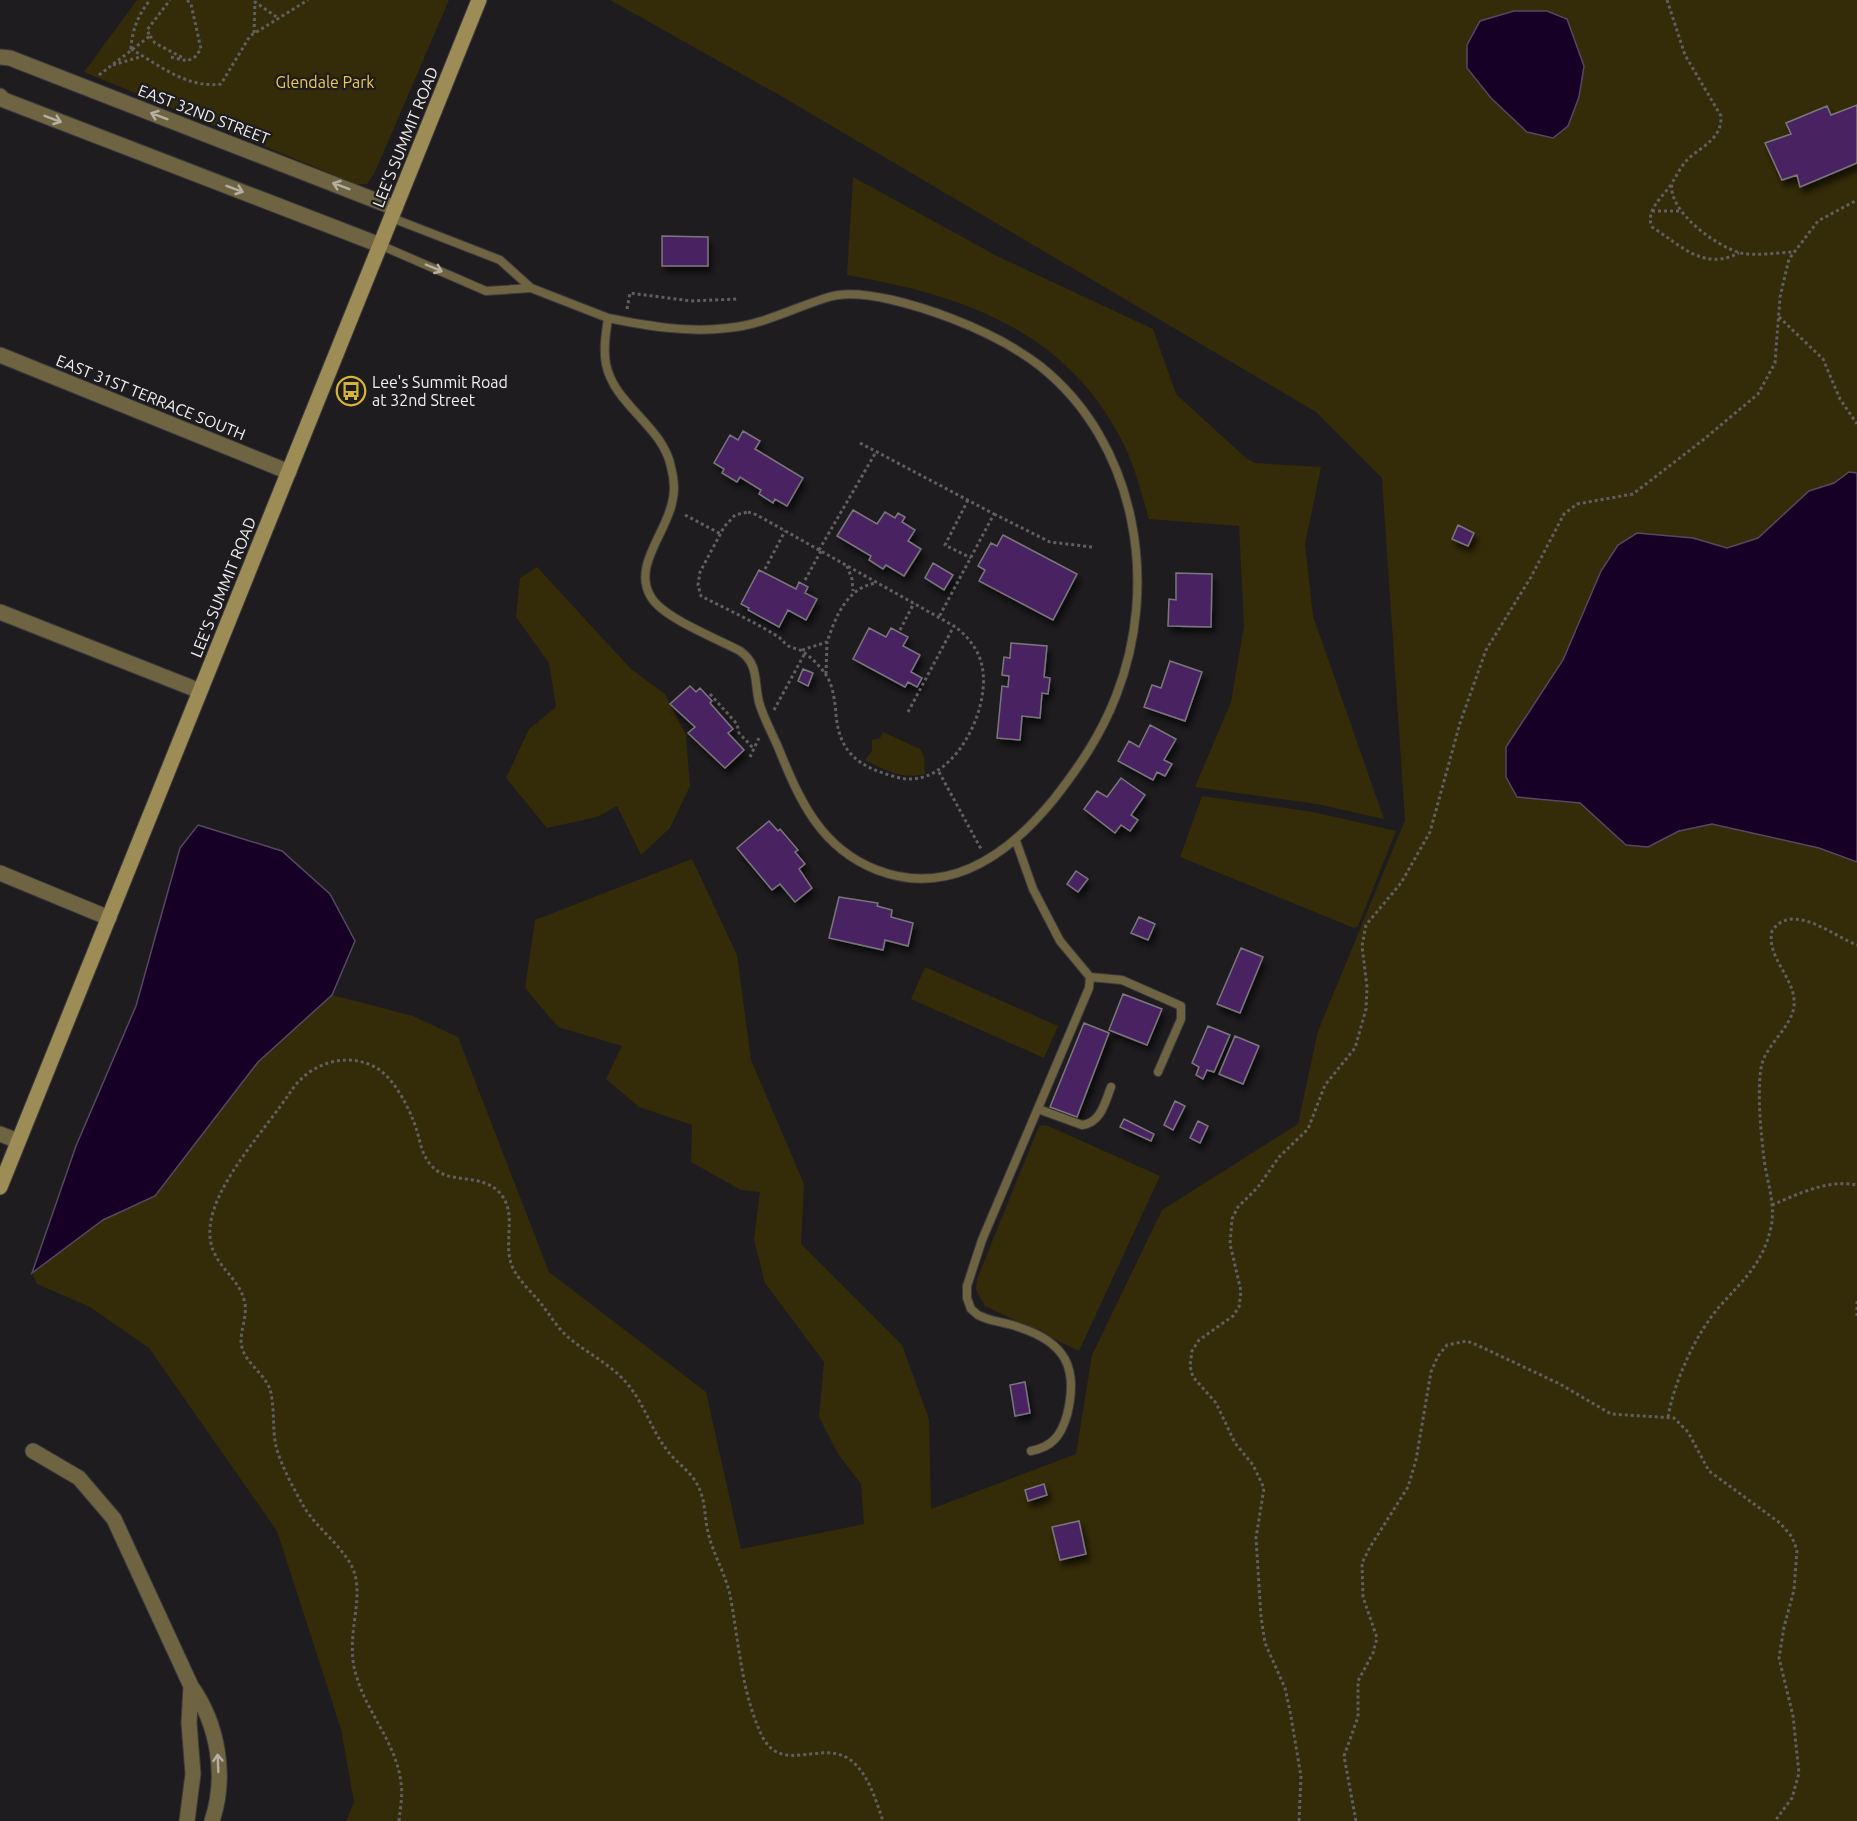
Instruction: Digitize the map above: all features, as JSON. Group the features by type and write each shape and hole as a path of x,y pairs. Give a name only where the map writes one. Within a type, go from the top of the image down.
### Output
{"main road":[{"name":"LEE'S SUMMIT ROAD","path":"0,1187 479,0"}],"street":[{"name":"EAST 32ND STREET","path":"0,57 10,58 90,89 394,213"},
{"path":"0,96 15,104 380,245"},
{"name":"EAST 31ST TERRACE SOUTH","path":"0,355 289,472"},
{"path":"0,612 200,691"},
{"path":"0,873 109,918"},
{"path":"0,1134 18,1141"},
{"path":"33,1451 79,1478 114,1519 191,1686 206,1707 217,1749 219,1788 212,1821"},
{"path":"187,1821 193,1774 189,1723 191,1686"}],"lane":[{"path":"394,213 500,260 531,288 608,318 688,330 730,328 755,323 830,296 844,294 905,304 951,318 1012,347 1057,382 1093,424 1118,472 1131,520 1137,560 1137,595 1131,649 1116,696 1093,745 1076,771 1016,841 987,861 948,874 908,877 873,869 832,843 808,815 758,700 755,671 749,658 670,614 651,599 645,573 672,502 672,471 665,451 610,377 604,350 608,318"},
{"path":"380,245 486,291 531,288"},
{"path":"1016,841 1033,889 1060,941 1090,977 1122,980 1181,1006 1180,1019 1158,1072"},
{"path":"1031,1451 1047,1447 1061,1433 1071,1386 1063,1353 1055,1346 1018,1327 978,1316 971,1309 967,1298 967,1286 982,1240 1089,988 1090,977"},
{"path":"1038,1108 1082,1125 1089,1125 1100,1115 1111,1087"}],"path":[{"path":"131,49 136,21 150,0"},
{"path":"170,0 147,30 155,43 188,61"},
{"path":"187,0 191,4 201,49 188,61"},
{"path":"131,49 194,84 207,86 221,84 250,36 308,0"},
{"path":"1667,0 1685,56 1716,104 1721,121 1715,137 1689,159 1652,211 1649,219 1652,227 1702,259 1720,261 1739,252 1792,252"},
{"path":"255,1 278,18"},
{"path":"254,33 255,1"},
{"path":"90,89 97,77 150,36"},
{"path":"111,66 143,56"},
{"path":"171,57 188,61"},
{"path":"1672,183 1673,195 1680,211 1688,221 1739,252"},
{"path":"1299,1821 1301,1776 1290,1711 1285,1688 1266,1643 1260,1617 1256,1538 1264,1488 1253,1465 1235,1443 1216,1402 1193,1377 1190,1366 1192,1352 1199,1341 1233,1316 1239,1307 1241,1291 1230,1244 1232,1219 1238,1207 1258,1187 1279,1158 1308,1129 1325,1085 1355,1048 1366,1009 1367,987 1362,946 1366,925 1401,883 1431,832 1460,723 1486,650 1528,583 1564,514 1577,504 1633,494 1751,400 1766,383 1775,363 1783,280 1792,252 1818,221 1857,200"},
{"path":"1652,211 1680,211"},
{"path":"625,322 630,293 691,301 737,299"},
{"path":"1779,317 1822,358 1843,405 1857,424"},
{"path":"860,443 1050,542 1092,547"},
{"path":"805,580 876,452"},
{"path":"968,500 945,545 971,558"},
{"path":"826,675 803,652 793,649 780,637 701,596 698,585 700,572 721,534 730,519 748,512 820,550 939,617 965,635 982,663 983,684 969,733 947,765 939,772 918,779 902,779 871,767 852,756 842,743 835,701 826,675 826,642 852,593 862,586 878,583"},
{"path":"939,617 994,514"},
{"path":"685,515 721,534"},
{"path":"765,569 785,531"},
{"path":"847,565 852,579 852,593"},
{"path":"900,630 914,603"},
{"path":"908,712 954,626"},
{"path":"773,712 803,652 826,642"},
{"path":"710,694 737,724 739,733 754,749"},
{"path":"750,757 762,734"},
{"path":"939,772 987,861"},
{"path":"1668,1417 1673,1392 1702,1332 1719,1307 1755,1268 1771,1228 1772,1205 1764,1159 1760,1097 1761,1067 1768,1050 1791,1016 1794,998 1771,944 1772,932 1780,922 1799,919 1809,921 1857,945"},
{"path":"399,1821 402,1793 399,1772 362,1693 354,1667 351,1640 355,1575 347,1559 306,1510 279,1455 269,1387 248,1360 242,1347 245,1301 235,1282 218,1263 210,1242 215,1203 254,1139 305,1076 322,1065 345,1060 370,1065 388,1077 411,1115 423,1153 441,1175 479,1180 496,1190 504,1198 510,1220 508,1257 516,1274 560,1329 604,1362 630,1387 648,1412 666,1450 698,1485 705,1510 708,1534 730,1597 739,1660 755,1716 767,1745 779,1754 835,1753 851,1759 864,1775 883,1821"},
{"path":"1772,1205 1820,1187 1857,1185"},
{"path":"1857,1301 1857,1317"},
{"path":"1356,1821 1344,1756 1358,1717 1358,1681 1373,1653 1377,1638 1363,1597 1362,1563 1408,1487 1416,1460 1429,1380 1443,1349 1453,1342 1467,1341 1560,1384 1611,1414 1668,1417 1684,1427 1709,1471 1767,1511 1787,1530 1795,1544 1794,1590 1779,1658 1792,1716 1799,1773 1792,1798 1775,1821"}],"green space":[{"name":"Glendale Park","path":"137,0 449,0 375,172 367,184 356,184 84,72"},
{"path":"610,0 1857,0 1857,1821 346,1821 354,1802 341,1729 277,1531 149,1348 90,1307 37,1284 32,1273 103,1220 155,1196 258,1062 332,995 413,1016 458,1037 549,1272 706,1392 741,1549 864,1524 861,1484 838,1454 819,1417 824,1362 765,1283 754,1239 760,1192 741,1190 691,1162 692,1125 639,1107 606,1079 622,1046 558,1027 525,988 535,920 692,859 737,955 751,1060 804,1184 801,1244 902,1345 929,1419 931,1509 1076,1454 1092,1355 1162,1210 1298,1124 1318,1031 1405,820 1382,478 1316,412 781,96"},
{"path":"853,177 997,256 1153,329 1176,394 1247,459 1255,463 1321,467 1305,544 1313,616 1384,819 1317,804 1195,787 1231,702 1244,626 1239,526 1149,519 1125,447 1097,400 1069,369 1039,344 1005,323 968,307 889,283 847,275"},
{"path":"537,567 631,669 665,694 686,735 690,786 670,828 641,855 617,806 597,817 547,828 506,778 529,729 556,707 549,663 516,617 520,578"},
{"path":"883,732 920,749 924,757 925,774 901,775 865,760 872,751 872,740 880,738"},
{"path":"1202,796 1313,812 1396,831 1358,926 1354,928 1180,857"},
{"path":"925,967 1058,1026 1044,1058 911,999"},
{"path":"1046,1125 1160,1176 1079,1351 985,1306 976,1290 977,1279 1037,1131 1040,1126"}],"shaded area":[{"path":"1514,11 1547,11 1567,19 1584,66 1579,97 1568,126 1553,138 1527,132 1491,98 1467,68 1467,45 1480,21"},
{"path":"1849,472 1857,473 1857,862 1819,848 1712,824 1679,831 1648,847 1626,845 1580,803 1517,797 1506,777 1506,747 1563,660 1601,571 1618,545 1637,533 1693,538 1727,548 1758,538 1809,491 1834,483"},
{"path":"198,825 282,851 330,894 355,941 332,995 258,1062 155,1196 103,1220 32,1273 76,1146 136,1006 180,848"}],"building":[{"path":"1857,105 1857,163 1800,187 1797,175 1782,180 1765,143 1791,134 1786,123 1827,106 1831,115"},
{"path":"662,236 708,237 708,266 662,266"},
{"path":"743,431 760,441 755,449 803,478 787,506 775,499 773,503 759,494 761,490 740,477 737,482 722,473 724,469 714,463 730,435 738,440"},
{"path":"853,510 877,524 885,512 895,518 898,513 905,517 902,522 915,530 908,541 921,549 904,576 886,565 883,569 869,560 871,556 837,536"},
{"path":"1458,525 1474,533 1468,546 1452,539"},
{"path":"1003,535 1077,574 1053,620 979,581 985,570 978,566 991,543 997,546"},
{"path":"933,563 953,575 944,590 925,578"},
{"path":"759,570 796,589 799,582 808,587 805,593 817,599 806,620 788,610 779,627 741,604"},
{"path":"1176,573 1212,574 1211,627 1168,626 1169,599 1176,600"},
{"path":"869,628 886,637 891,628 908,637 903,646 920,655 911,672 922,678 917,687 908,682 905,687 853,659"},
{"path":"1011,643 1047,646 1044,677 1050,678 1048,694 1042,693 1040,718 1022,716 1020,740 997,738 1002,686 1008,687 1009,676 1002,675 1004,657 1010,658"},
{"path":"1170,661 1202,672 1185,721 1144,707 1152,685 1161,688"},
{"path":"803,669 813,673 808,686 798,681"},
{"path":"690,686 696,692 700,688 712,701 710,703 733,729 728,733 744,750 725,768 688,733 695,727 670,704"},
{"path":"1150,725 1176,739 1164,760 1172,764 1165,776 1157,772 1153,780 1118,761 1129,741 1139,747"},
{"path":"1121,778 1145,795 1131,815 1138,820 1130,831 1121,825 1115,833 1084,809 1097,791 1107,797"},
{"path":"769,821 778,831 780,829 798,850 795,852 805,864 799,869 812,888 795,902 780,884 772,890 737,848"},
{"path":"1076,871 1088,879 1078,892 1067,884"},
{"path":"839,897 878,903 877,906 892,910 891,917 913,923 908,946 885,940 883,950 829,938"},
{"path":"1139,917 1155,924 1148,940 1131,933"},
{"path":"1241,948 1263,957 1240,1013 1217,1004"},
{"path":"1123,994 1162,1009 1147,1045 1109,1030"},
{"path":"1084,1023 1109,1033 1077,1117 1050,1107"},
{"path":"1208,1026 1230,1035 1214,1072 1207,1070 1203,1079 1196,1075 1199,1067 1192,1063"},
{"path":"1235,1036 1259,1046 1243,1084 1219,1074"},
{"path":"1175,1101 1185,1106 1173,1130 1164,1125"},
{"path":"1124,1119 1154,1134 1151,1141 1120,1127"},
{"path":"1198,1121 1208,1126 1200,1143 1190,1138"},
{"path":"1025,1382 1030,1413 1015,1416 1010,1385"},
{"path":"1044,1484 1047,1495 1028,1501 1025,1490"},
{"path":"1079,1521 1086,1554 1060,1560 1052,1527"}],"place":[{"name":"Lee's Summit Road at 32nd Street","path":"351,391"}]}
